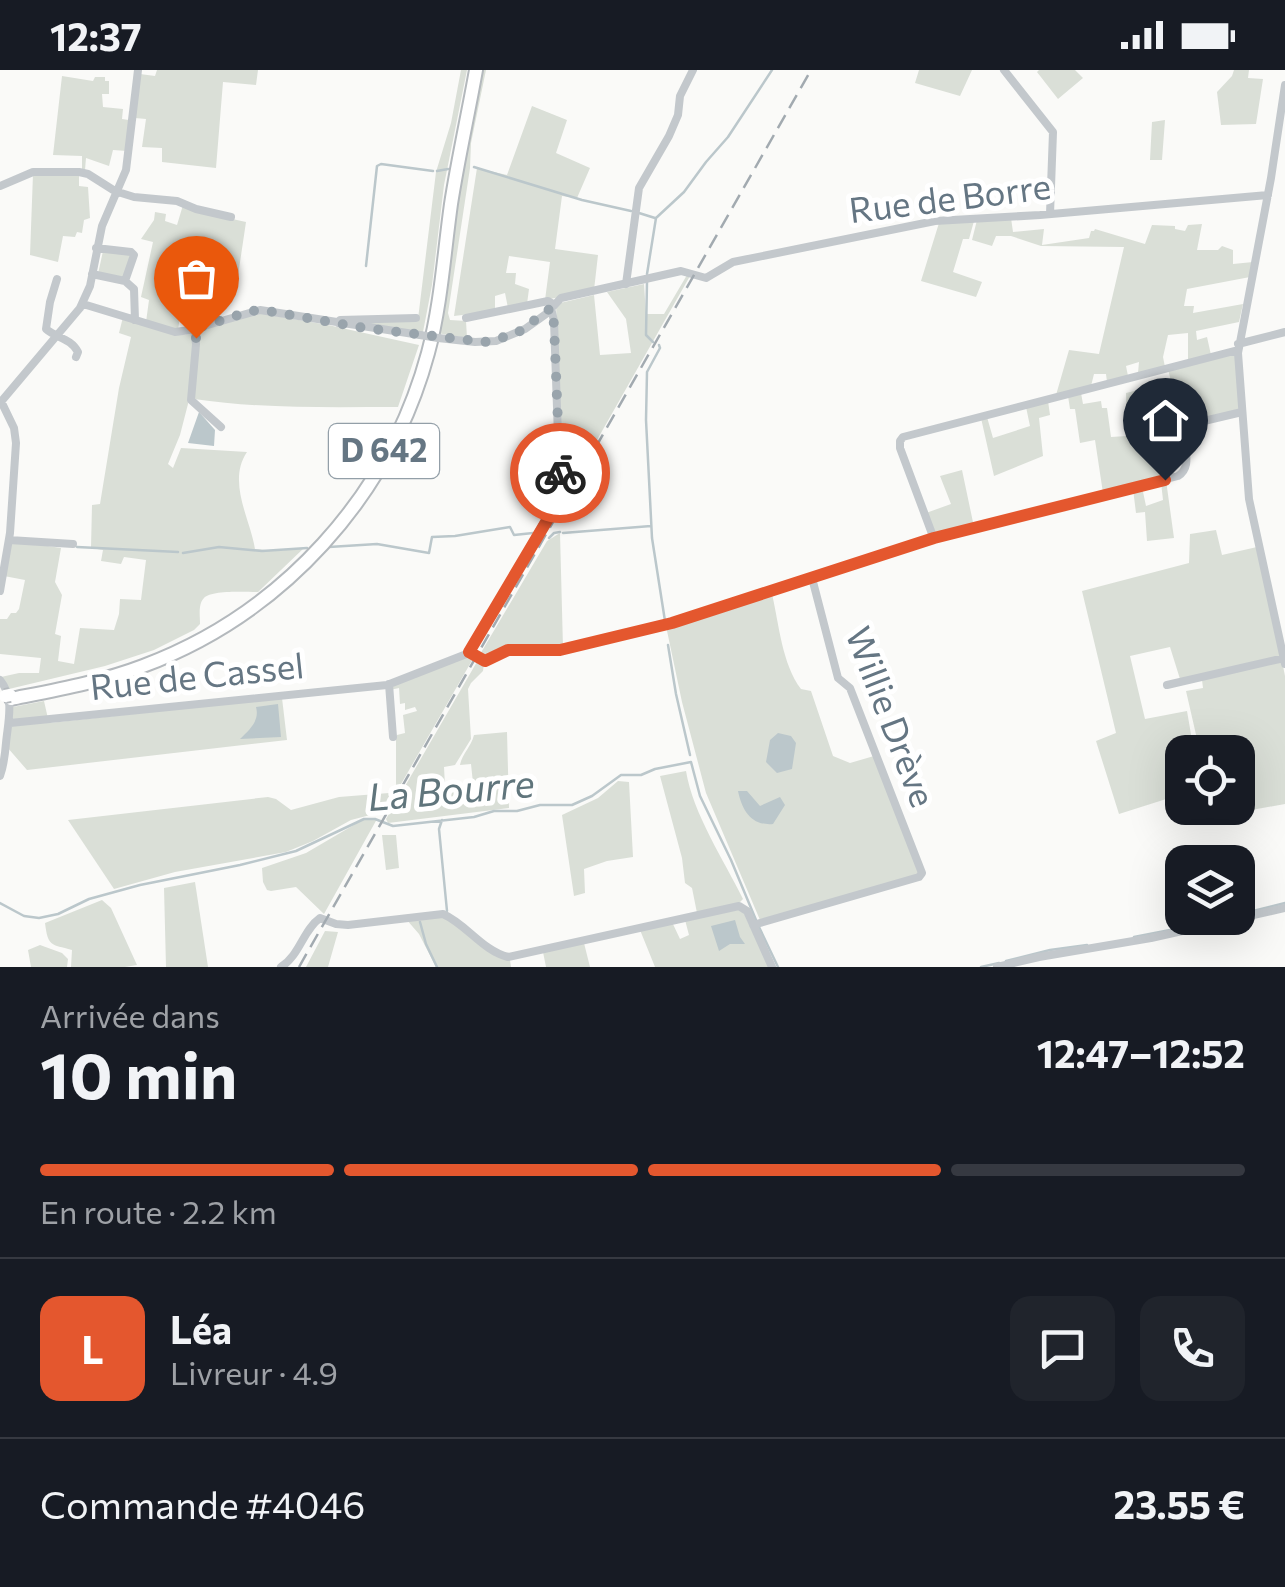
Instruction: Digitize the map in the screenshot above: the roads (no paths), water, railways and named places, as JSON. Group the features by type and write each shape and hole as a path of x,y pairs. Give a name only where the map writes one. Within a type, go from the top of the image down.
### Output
{"highway":[{"name":"D 642","path":"5,698 117,671 206,633 286,576 348,508 388,444 422,358 433,311 450,186 474,70"}],"street":[{"path":"0,591 9,540 16,439 1,402 83,304 104,220 128,162 138,70"},
{"path":"626,284 638,188 669,136 678,115 680,96 693,70"},
{"path":"1004,70 1052,130 1050,214"},
{"path":"1167,684 1284,661 1250,506 1238,347 1285,85"},
{"path":"0,186 34,172 81,172 134,198 180,202 231,217"},
{"name":"Rue de Borre","path":"552,306 560,299 682,271 706,278 733,262 933,222 1268,195"},
{"path":"96,248 133,253 126,281"},
{"path":"92,274 126,281 134,288 135,320"},
{"path":"57,279 46,330 74,344 76,357"},
{"path":"466,318 548,301 552,306 560,494 469,652"},
{"path":"83,304 173,332 255,310 478,342 499,340 523,330 552,306"},
{"path":"338,323 368,318 416,318"},
{"path":"194,329 191,400 221,427"},
{"path":"934,538 900,448 903,438 1285,332"},
{"name":"Rue de Cassel","path":"10,724 389,684 469,652 485,661 508,650 560,650 665,625 934,538 1181,475 1187,468 1186,426 1242,412"},
{"path":"9,540 73,544"},
{"name":"Willie Drève","path":"756,924 922,874 850,688 838,677 812,578"},
{"path":"0,680 7,689 10,724 0,776"},
{"path":"389,684 393,738"},
{"path":"280,967 292,959 313,922 320,918 350,925 443,914 498,954 508,957 739,906 746,909 756,924 772,967"},
{"path":"996,967 1285,908"}],"waterway":[{"path":"647,274 656,218 684,192 728,137 772,70"},
{"path":"366,266 377,166 433,171"},
{"path":"474,167 631,211"},
{"path":"437,171 448,169"},
{"path":"639,213 655,218"},
{"path":"647,282 646,335 653,342"},
{"path":"659,345 647,372 646,420 652,538 665,621"},
{"path":"563,533 651,526"},
{"path":"329,547 377,544 429,553 432,537 510,527 514,535 533,533"},
{"path":"549,538 560,532"},
{"path":"77,547 178,552"},
{"path":"183,553 219,547 262,551 307,548"},
{"path":"668,645 690,755"},
{"name":"La Bourre","path":"0,903 24,916 39,918 140,885 296,851 364,819 393,826 540,805 572,805 621,775 641,775 691,762 700,796 756,920"},
{"path":"442,820 439,829 447,911"},
{"name":"La Bourre","path":"1255,910 1285,903"},
{"path":"420,922 437,967"},
{"name":"La Bourre","path":"759,927 778,967"},
{"name":"La Bourre","path":"1134,937 1165,931"},
{"name":"La Bourre","path":"1006,961 1087,945"},
{"name":"La Bourre","path":"981,967 999,963"}],"railway":[{"path":"299,967 811,70"}]}
